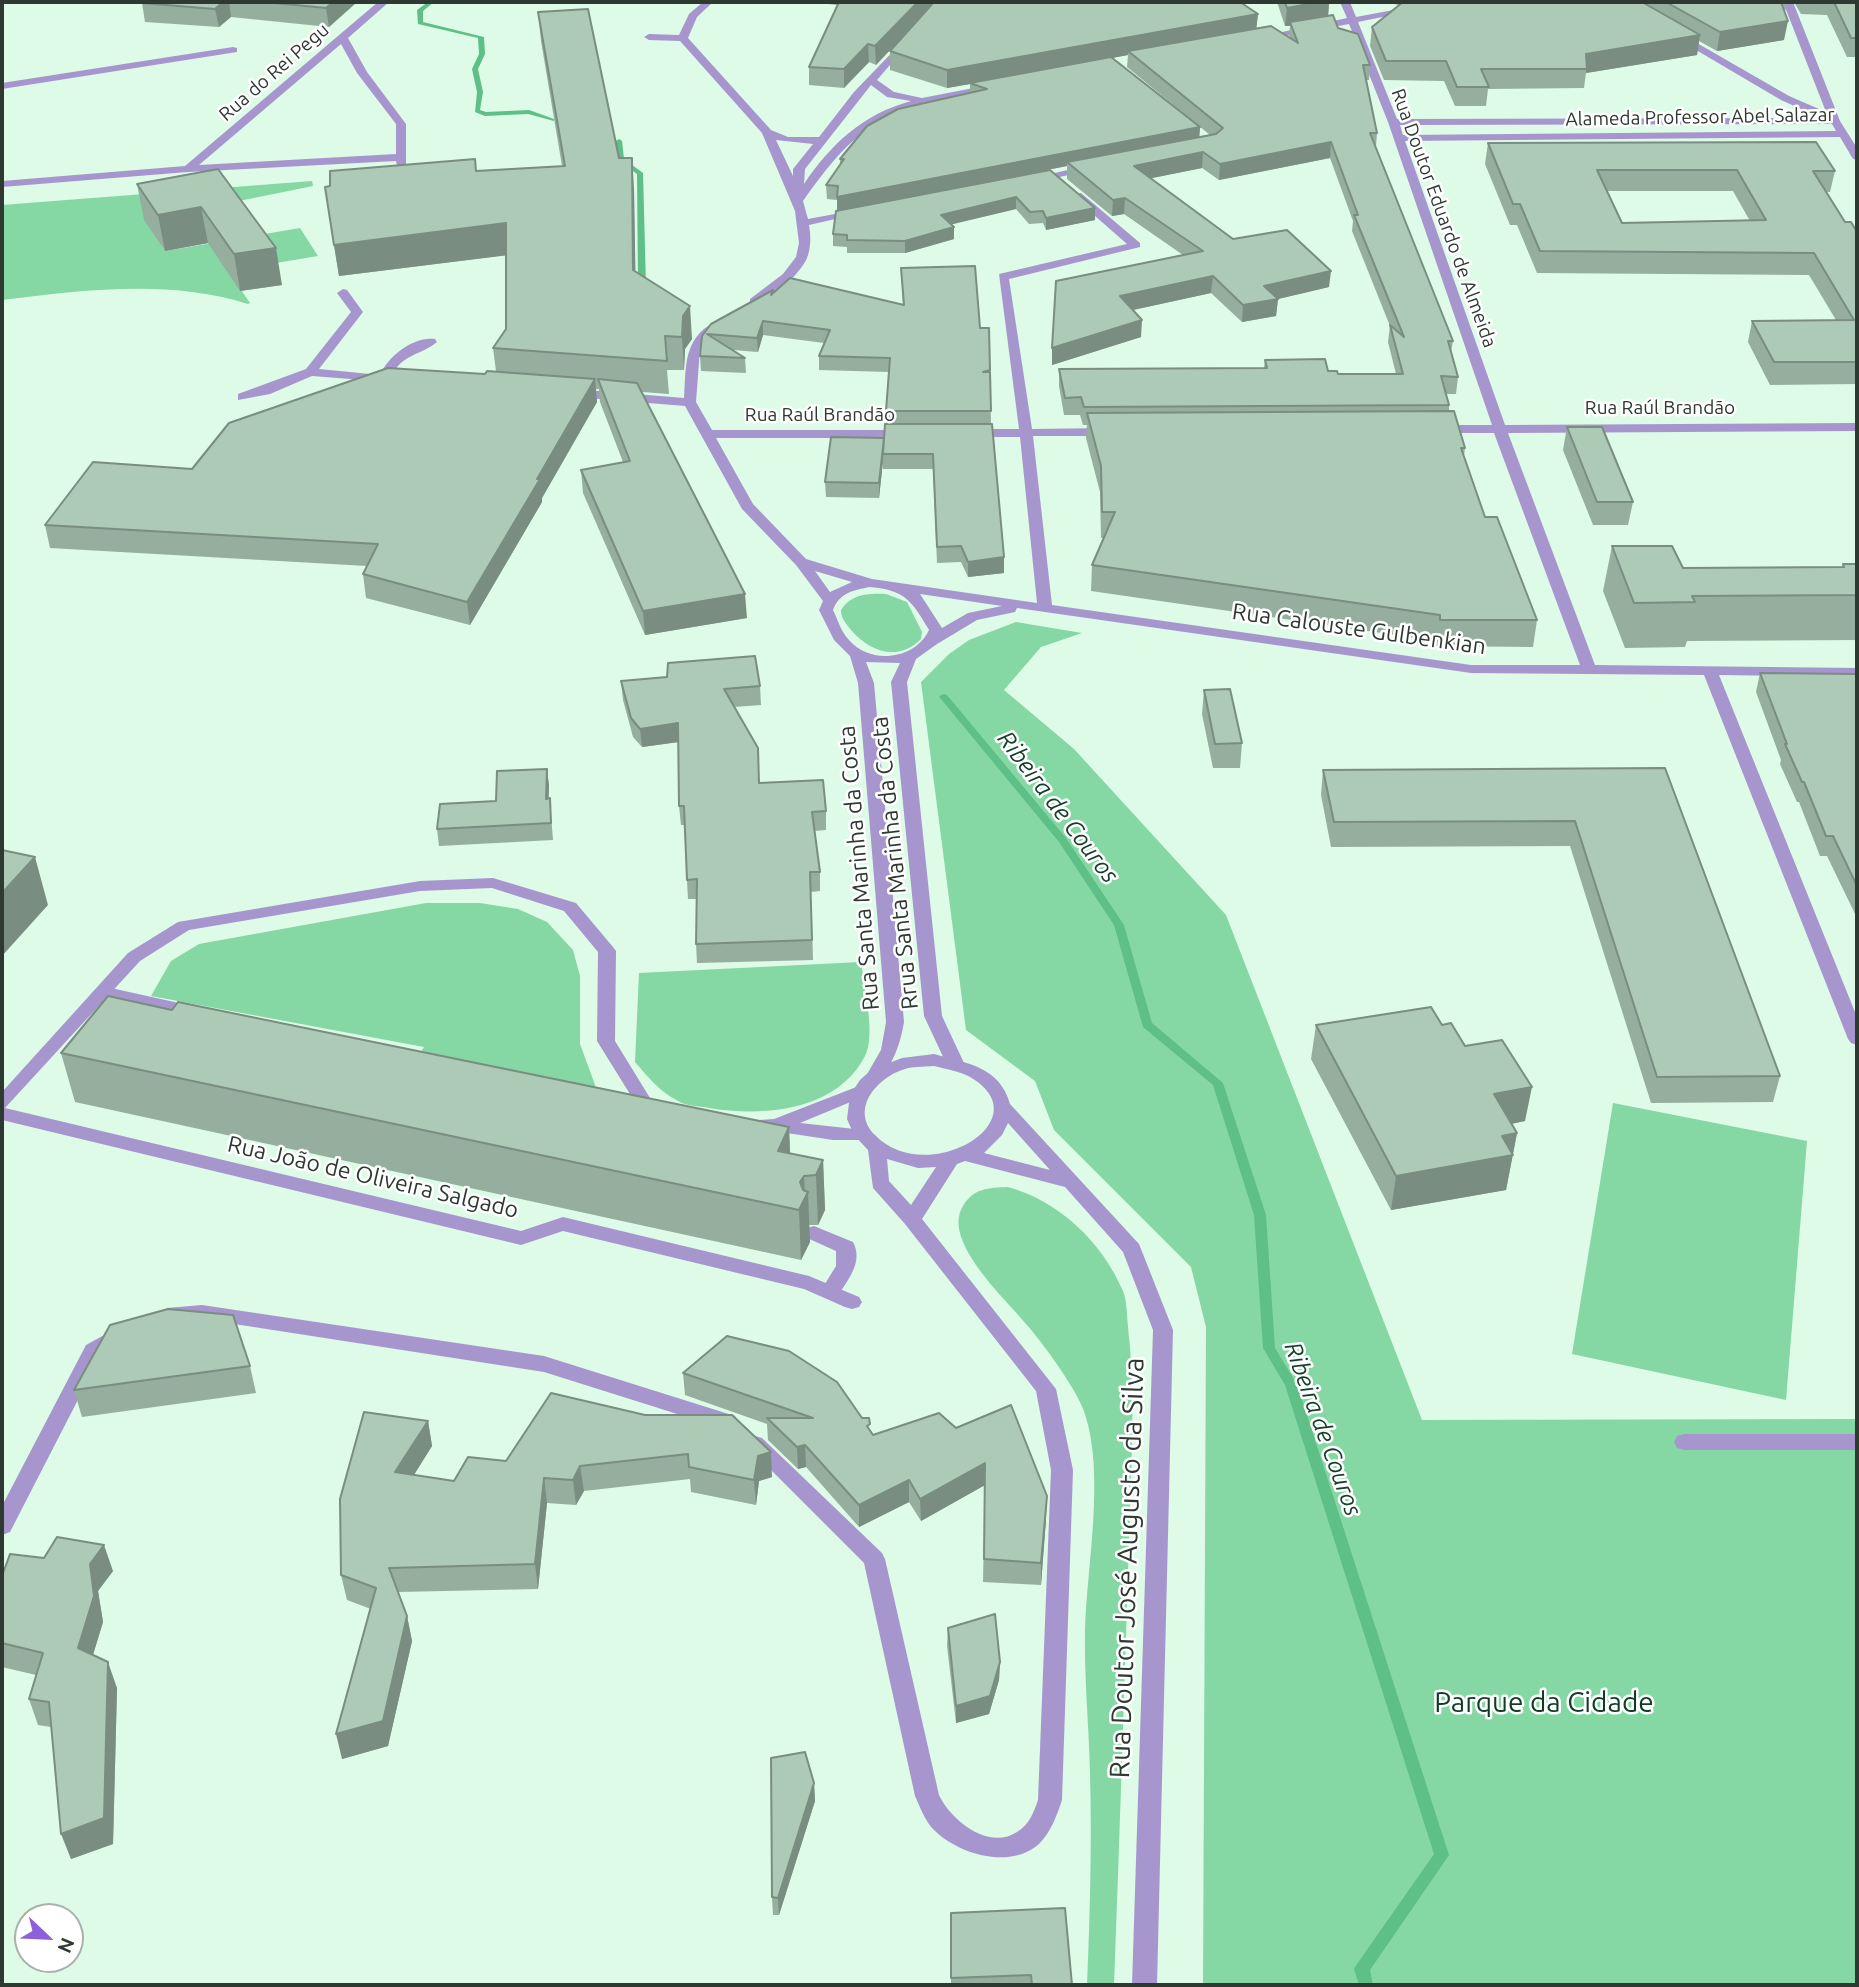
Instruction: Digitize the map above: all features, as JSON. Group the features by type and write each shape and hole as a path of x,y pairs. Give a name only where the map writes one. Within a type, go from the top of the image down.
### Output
{"street":[{"name":"Rua do Rei Pegu","path":"188,169 384,2"},
{"path":"683,38 693,16 708,2"},
{"name":"Rua Doutor Eduardo de Almeida","path":"1345,2 1398,138 1588,670"},
{"path":"1248,40 1450,2"},
{"path":"1788,2 1835,121"},
{"path":"1668,31 1785,98 1835,121"},
{"path":"797,201 799,169 846,109 914,32"},
{"path":"342,36 362,73 401,124 403,178"},
{"path":"649,37 683,38 768,132 782,140 821,140"},
{"path":"2,86 233,50"},
{"path":"872,81 891,95 921,99"},
{"path":"797,201 835,150 858,129 893,110 921,99 1004,85"},
{"name":"Alameda Professor Abel Salazar","path":"1392,122 1835,121 1843,134"},
{"path":"768,132 804,223 802,257 776,288 706,332 694,349 690,402 747,506 801,562 829,600"},
{"path":"1843,134 1857,157"},
{"name":"Alameda Professor Abel Salazar","path":"1398,138 1843,134"},
{"path":"2,184 188,169 401,157"},
{"path":"1027,181 1103,166"},
{"path":"1045,610 1026,433 1003,277 1136,246 1053,176"},
{"path":"804,223 870,211"},
{"path":"310,372 357,312 343,293"},
{"path":"385,379 387,370 398,355 431,342"},
{"path":"243,397 310,372 413,381"},
{"path":"565,393 690,402"},
{"name":"Rua Raúl Brandão","path":"1415,429 1857,427"},
{"path":"957,433 1124,432"},
{"name":"Rua Raúl Brandão","path":"707,434 915,434"},
{"path":"801,562 870,583 905,588 916,596 936,630 934,640 925,650 910,656 882,659 856,653 844,645 826,610 829,600 845,589 870,583"},
{"name":"Rua Calouste Gulbenkian","path":"905,588 1471,669 1857,672"},
{"name":"Rua Calouste Gulbenkian","path":"934,640 973,616 1024,607"},
{"name":"Rua Santa Marinha da Costa","path":"856,653 866,683 895,1022 890,1049 875,1076"},
{"name":"Rrua Santa Marinha da Costa","path":"910,656 899,682 933,1016 955,1063"},
{"path":"1710,671 1857,1039"},
{"path":"2,1103 134,957 184,926 420,886 493,883 570,907 607,951 606,1041 644,1103 679,1113"},
{"path":"102,992 209,1016"},
{"path":"776,1125 859,1092 875,1076 912,1061 955,1063 974,1070 989,1080 1000,1094 1004,1108 1002,1122 995,1135 983,1146 958,1157 912,1219"},
{"path":"154,1313 202,1312 544,1364 735,1424 874,1559 927,1796 942,1823 970,1841 995,1848 1024,1842 1041,1823 1050,1800 1062,1470 1046,1389 912,1219 880,1183 871,1142 856,1122 854,1107 859,1092"},
{"name":"Rua Doutor José Augusto da Silva","path":"1004,1108 1132,1249 1163,1330 1145,1985"},
{"name":"Rua João de Oliveira Salgado","path":"2,1114 521,1238 563,1224 809,1283 852,1302"},
{"path":"752,1122 871,1142 912,1160 958,1157 1070,1182"},
{"path":"814,1233 846,1247 846,1266 830,1292"},
{"path":"2,1526 93,1350 134,1325"},
{"path":"1684,1442 1857,1442"}],"green space":[{"path":"312,181 313,186 145,220 165,251 300,228 318,256 228,271 250,303 248,304 188,291 157,289 95,290 2,300 2,205"},
{"path":"867,594 886,594 907,602 922,632 921,639 912,646 894,652 875,649 859,638 844,621 841,610 855,598"},
{"name":"Parque da Cidade","path":"1016,622 1082,633 1041,647 1004,690 1074,749 1226,915 1422,1420 1857,1419 1857,1985 1203,1985 1206,1327 1191,1267 1054,1130 1035,1081 966,1030 921,682 949,654 969,640"},
{"path":"426,903 480,903 518,909 547,922 573,950 580,976 580,1044 598,1093 643,1122 790,1151 791,1176 412,1067 424,1047 151,996 171,961 199,944"},
{"path":"861,962 868,1010 868,1047 852,1074 836,1089 818,1099 775,1110 730,1111 689,1105 666,1093 635,1062 639,973"},
{"path":"1613,1103 1807,1141 1786,1400 1572,1354"},
{"path":"1008,1187 1045,1202 1077,1226 1091,1240 1114,1273 1126,1304 1132,1372 1132,1440 1114,1985 1087,1985 1091,1826 1085,1630 1094,1492 1091,1438 1085,1414 1068,1380 1051,1355 979,1269 961,1236 959,1220 967,1200 977,1192"}],"building":[{"path":"223,2 215,9 142,3"},
{"path":"265,2 333,2 326,8"},
{"path":"839,2 918,2 875,46 868,44 844,69 809,67"},
{"path":"934,2 1240,2 1258,14 947,70 890,51"},
{"path":"1285,2 1319,2 1287,8"},
{"path":"1403,2 1642,2 1700,35 1586,54 1587,69 1481,69 1489,87 1457,87 1446,61 1386,61 1372,27"},
{"path":"1666,2 1781,2 1788,21 1720,32"},
{"path":"1834,2 1857,2 1857,38 1851,38"},
{"path":"588,9 619,158 632,158 633,270 690,306 683,316 682,337 665,336 667,361 493,348 506,329 506,223 334,245 325,187 330,186 330,171 475,159 476,171 565,166 538,12"},
{"path":"1333,15 1338,28 1358,34 1370,65 1363,65 1377,133 1370,133 1453,341 1448,341 1458,377 1441,376 1449,405 1084,407 1081,397 1065,398 1059,369 1267,368 1265,360 1325,359 1328,371 1337,371 1338,374 1403,374 1390,325 1404,337 1354,215 1358,215 1331,142 1220,164 1203,152 1134,166 1233,239 1287,230 1331,271 1264,286 1278,299 1243,305 1213,276 1120,296 1142,320 1052,348 1056,281 1203,251 1125,198 1113,200 1067,162 1216,134 1223,128 1128,51 1271,26 1298,43 1290,22"},
{"path":"1111,57 1200,127 837,197 838,186 826,185 844,159 840,159 867,126 898,109 987,89 970,83"},
{"path":"1816,142 1835,171 1813,171 1845,222 1851,222 1857,232 1857,362 1774,362 1752,321 1854,320 1814,253 1540,251 1520,204 1513,204 1488,143","holes":["1597,170 1737,170 1766,220 1622,223"]},
{"path":"218,169 276,248 234,254 201,207 158,215 137,184"},
{"path":"1050,170 1095,208 1046,218 1043,211 1030,212 1016,197 941,215 954,227 905,241 847,240 847,235 833,234 836,211"},
{"path":"975,266 980,328 989,328 990,370 983,372 990,372 991,411 886,411 890,358 819,356 830,330 763,321 757,338 707,334 745,358 700,356 702,336 711,324 773,290 771,295 790,278 904,305 901,268"},
{"path":"388,368 485,374 487,371 595,379 467,602 363,574 378,544 45,525 93,462 192,469 229,423"},
{"path":"598,379 637,383 745,594 643,611 581,470 630,461"},
{"path":"1454,411 1465,448 1461,448 1485,517 1497,517 1537,620 1440,620 1440,615 1092,565 1115,512 1102,512 1101,466 1087,413"},
{"path":"885,424 992,424 1004,557 968,562 961,546 937,547 933,454 883,454"},
{"path":"1567,427 1602,427 1633,502 1597,502"},
{"path":"831,437 884,438 879,483 825,482"},
{"path":"1612,546 1672,546 1683,568 1844,567 1843,564 1857,564 1857,595 1692,596 1695,602 1634,603"},
{"path":"755,656 760,686 724,689 758,748 759,783 823,780 826,811 812,812 820,872 810,872 812,940 696,944 697,879 687,880 684,806 679,806 678,723 640,729 631,718 621,681 667,677 668,663"},
{"path":"1760,673 1857,674 1857,886 1833,836 1826,836 1785,744"},
{"path":"1230,689 1242,743 1215,744 1204,690"},
{"path":"1665,768 1780,1076 1657,1077 1575,821 1334,822 1323,770"},
{"path":"547,769 546,799 550,798 551,823 437,829 440,804 496,801 497,771"},
{"path":"2,850 35,857 2,893"},
{"path":"108,996 172,1010 178,1002 789,1127 778,1151 823,1160 816,1175 804,1176 800,1182 803,1190 808,1192 799,1210 61,1053"},
{"path":"1431,1007 1442,1025 1451,1023 1465,1046 1502,1040 1532,1087 1494,1094 1517,1133 1502,1136 1513,1155 1396,1176 1316,1025"},
{"path":"168,1309 233,1315 250,1366 74,1390 110,1325"},
{"path":"727,1336 789,1351 837,1382 862,1418 869,1418 870,1424 867,1426 873,1435 939,1413 956,1428 1011,1405 1047,1496 1041,1563 984,1559 985,1463 920,1499 909,1480 859,1505 805,1445 797,1447 767,1418 813,1418 683,1373"},
{"path":"551,1393 645,1415 732,1415 771,1452 758,1456 754,1480 689,1467 688,1454 580,1466 573,1480 544,1478 535,1564 389,1568 407,1616 383,1721 336,1734 376,1588 341,1575 340,1499 364,1412 428,1421 395,1472 454,1481 468,1457 506,1461"},
{"path":"57,1537 104,1545 90,1564 94,1596 78,1648 108,1662 104,1818 61,1834 49,1702 29,1699 43,1653 2,1643 2,1576 10,1554 44,1558"},
{"path":"995,1614 1000,1662 990,1696 956,1706 948,1628"},
{"path":"805,1752 814,1783 778,1898 772,1897 771,1758"},
{"path":"1065,1908 1072,1985 1032,1985 1031,1975 951,1978 951,1913"}],"waterway":[{"name":"Ribeira de Couros","path":"431,2 420,10 420,23 481,37 482,54 475,69 480,92 477,111 485,114 529,112 552,120"},
{"name":"Ribeira de Couros","path":"619,141 621,160 640,173 642,287"},
{"name":"Ribeira de Couros","path":"944,697 1063,840 1119,925 1147,1025 1218,1083 1260,1215 1269,1348 1291,1384 1442,1855 1362,1969 1366,1985"}]}
